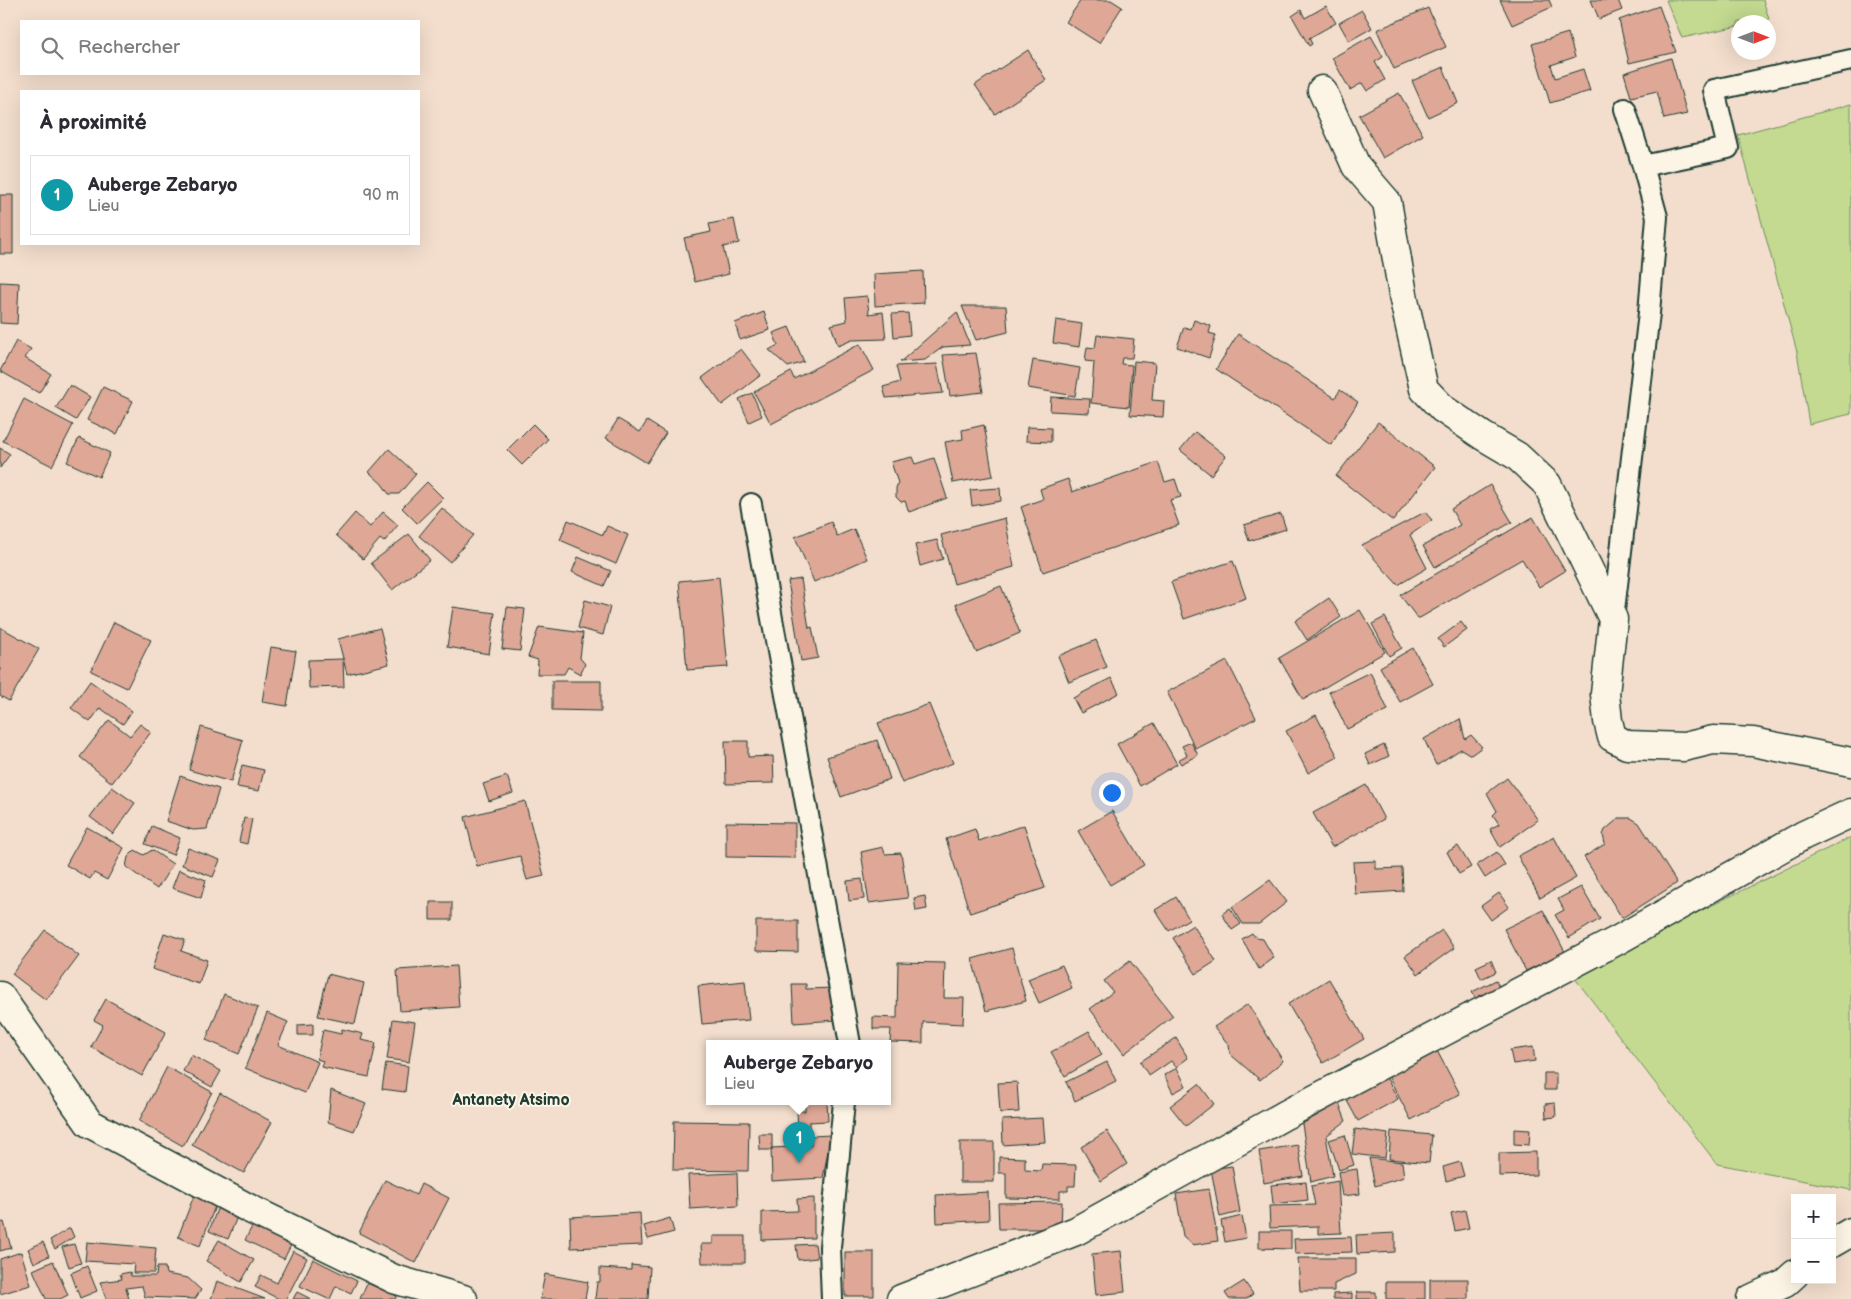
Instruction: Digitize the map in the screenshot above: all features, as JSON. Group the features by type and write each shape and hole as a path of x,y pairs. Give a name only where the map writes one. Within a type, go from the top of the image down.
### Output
{"street":[{"path":"1322,90 1356,166 1387,202 1404,300 1424,389 1443,409 1517,456 1547,484 1613,619 1605,694 1612,737 1627,745 1684,747 1712,740 1753,742 1851,762"},
{"path":"901,1299 1076,1231 1285,1115 1618,940 1804,835 1851,813"},
{"path":"0,996 89,1123 250,1209 394,1280 463,1299"},
{"path":"1836,1241 1851,1232"},
{"path":"1751,1299 1785,1283 1791,1278"}],"lane":[{"path":"1643,166 1728,148 1714,90 1851,60"},
{"path":"1613,619 1650,313 1656,227 1656,217 1643,166 1625,109"},
{"path":"750,504 849,1040"},
{"path":"832,1299 830,1247 844,1105"}],"green space":[{"path":"1666,0 1763,0 1768,15 1731,15 1731,28 1682,38"},
{"path":"1851,104 1851,414 1809,424 1797,352 1738,135"},
{"path":"1851,837 1851,1190 1717,1164 1574,977 1635,943"}],"building":[{"path":"1081,0 1111,0 1122,7 1099,43 1066,22"},
{"path":"1500,0 1549,0 1552,7 1512,25"},
{"path":"1591,0 1618,0 1622,10 1599,19"},
{"path":"1326,6 1336,23 1309,38 1312,44 1309,46 1292,16 1301,10 1305,18"},
{"path":"1659,6 1676,52 1629,63 1619,20"},
{"path":"1428,8 1446,47 1394,69 1377,30"},
{"path":"1362,10 1372,28 1349,41 1339,23"},
{"path":"1568,33 1575,57 1551,65 1555,78 1583,69 1590,91 1550,103 1532,44"},
{"path":"1371,36 1383,57 1375,62 1385,80 1367,91 1362,83 1350,90 1332,58"},
{"path":"1028,50 1046,80 995,114 975,85"},
{"path":"1671,58 1687,114 1664,119 1657,91 1631,97 1624,73"},
{"path":"1443,67 1458,103 1428,117 1412,81"},
{"path":"1399,93 1423,135 1383,158 1359,115"},
{"path":"0,195 13,195 13,254 0,254"},
{"path":"734,219 739,243 723,247 729,274 695,282 684,238 711,232 709,224"},
{"path":"923,271 924,303 875,306 874,274"},
{"path":"0,282 19,283 17,324 0,323"},
{"path":"867,296 869,314 883,312 886,339 852,340 838,346 831,325 847,321 845,298"},
{"path":"962,306 1006,306 1008,332 976,340"},
{"path":"764,312 770,330 740,340 735,323"},
{"path":"957,312 970,345 943,347 925,360 900,362"},
{"path":"908,313 910,335 894,337 892,314"},
{"path":"1056,320 1082,324 1079,347 1053,343"},
{"path":"1194,320 1211,326 1209,333 1216,335 1209,358 1177,347 1184,327 1191,329"},
{"path":"789,327 804,362 788,367 769,350 778,345 773,333"},
{"path":"1238,334 1335,398 1340,390 1358,402 1331,445 1216,369"},
{"path":"1097,335 1134,339 1132,358 1122,358 1121,364 1132,365 1129,407 1091,403 1094,362 1085,361 1087,347 1095,348"},
{"path":"16,341 31,349 25,358 51,374 39,393 0,371"},
{"path":"860,344 874,370 771,424 754,392 791,372 794,379"},
{"path":"741,349 761,375 722,405 702,378"},
{"path":"976,353 983,392 950,396 943,355"},
{"path":"1033,360 1080,368 1075,396 1028,388"},
{"path":"1134,361 1155,363 1152,400 1164,401 1163,417 1130,415"},
{"path":"937,364 943,393 886,398 883,387 900,382 896,366"},
{"path":"70,385 90,397 76,420 56,408"},
{"path":"103,387 133,401 117,434 87,420"},
{"path":"752,393 762,416 749,422 739,399"},
{"path":"1051,397 1090,399 1089,413 1050,411"},
{"path":"24,399 73,425 52,466 3,441"},
{"path":"618,419 640,432 647,421 666,433 647,463 606,438"},
{"path":"1378,422 1435,467 1393,521 1336,476"},
{"path":"533,424 548,439 522,465 507,450"},
{"path":"984,425 993,476 953,483 945,442 963,439 962,430"},
{"path":"1027,427 1051,428 1051,442 1026,441"},
{"path":"1195,432 1226,456 1211,475 1180,450"},
{"path":"79,438 110,453 99,477 67,462"},
{"path":"0,448 10,454 0,468"},
{"path":"389,449 416,474 399,494 389,494 382,484 369,472"},
{"path":"912,457 915,464 934,458 947,498 909,512 905,501 901,502 896,497 898,483 891,462"},
{"path":"1158,462 1165,482 1175,479 1181,497 1170,500 1179,525 1043,572 1021,507 1043,499 1040,489 1068,479 1072,492"},
{"path":"427,482 443,498 417,523 402,508"},
{"path":"1490,485 1512,522 1435,567 1423,546 1460,525 1451,509"},
{"path":"1000,488 1001,501 972,506 970,490"},
{"path":"442,508 473,535 450,562 419,536"},
{"path":"383,512 398,525 384,542 380,539 363,559 336,535 355,513 370,527"},
{"path":"1425,512 1432,520 1410,535 1427,568 1398,585 1362,545"},
{"path":"1281,514 1286,529 1249,541 1244,525"},
{"path":"1533,517 1565,571 1539,587 1522,559 1418,619 1400,595"},
{"path":"1005,518 1014,567 954,584 941,535"},
{"path":"568,520 603,535 607,526 628,535 616,564 560,540"},
{"path":"831,522 837,536 854,529 867,559 814,582 795,537"},
{"path":"409,534 430,560 392,590 371,563"},
{"path":"937,540 943,559 920,566 915,545"},
{"path":"578,557 611,571 604,586 572,572"},
{"path":"1233,561 1246,598 1184,619 1171,582"},
{"path":"719,577 728,667 687,670 679,581"},
{"path":"801,579 809,628 812,627 818,658 801,661 788,581"},
{"path":"1001,586 1020,633 976,652 956,604"},
{"path":"1329,598 1341,617 1307,640 1295,621"},
{"path":"585,600 610,607 603,635 578,628"},
{"path":"453,607 495,613 489,654 447,647"},
{"path":"507,607 525,609 520,651 502,649"},
{"path":"1360,610 1385,652 1303,700 1279,658"},
{"path":"1385,617 1402,648 1389,656 1372,624"},
{"path":"114,622 151,640 127,688 91,671"},
{"path":"1461,622 1467,630 1444,647 1438,639"},
{"path":"0,627 39,649 9,701 0,696"},
{"path":"539,627 583,633 580,658 585,664 580,674 568,667 564,674 537,674 538,660 528,657"},
{"path":"380,628 389,664 347,674 338,639"},
{"path":"1096,640 1107,667 1069,682 1058,656"},
{"path":"271,647 296,651 287,706 262,702"},
{"path":"1413,648 1433,684 1400,702 1380,667"},
{"path":"343,659 344,687 309,688 308,660"},
{"path":"1227,661 1256,718 1196,749 1167,692"},
{"path":"1370,672 1388,710 1347,729 1329,692"},
{"path":"1111,678 1119,693 1081,713 1073,698"},
{"path":"90,681 132,711 123,724 100,708 90,722 71,708"},
{"path":"552,681 601,681 601,711 552,710"},
{"path":"929,704 953,763 902,783 878,723"},
{"path":"1316,715 1338,757 1308,773 1286,731"},
{"path":"1460,719 1465,739 1471,735 1482,747 1471,755 1461,749 1436,765 1424,739"},
{"path":"109,720 130,736 140,724 151,732 112,783 80,757"},
{"path":"1154,723 1177,764 1140,786 1117,744"},
{"path":"201,727 243,740 231,782 189,770"},
{"path":"877,740 890,779 841,797 827,757"},
{"path":"725,741 748,741 748,757 773,756 774,783 726,784"},
{"path":"1191,742 1198,755 1181,764 1178,760 1187,755 1182,746"},
{"path":"1384,745 1389,756 1370,765 1365,754"},
{"path":"242,765 264,770 259,791 237,787"},
{"path":"180,776 219,789 207,829 193,830 166,821"},
{"path":"507,776 513,793 489,801 483,784"},
{"path":"1507,778 1538,820 1500,847 1490,829 1499,824 1493,815 1497,811 1487,793"},
{"path":"1366,785 1384,819 1332,847 1313,813"},
{"path":"112,787 135,803 113,834 90,817"},
{"path":"525,801 544,876 527,880 520,856 477,866 465,817"},
{"path":"1112,811 1144,865 1110,885 1078,831"},
{"path":"244,818 252,819 247,844 239,842"},
{"path":"1619,818 1631,818 1639,823 1677,883 1622,918 1584,857 1605,844 1603,835 1605,830"},
{"path":"726,822 795,823 795,858 726,857"},
{"path":"1024,825 1045,888 970,913 946,839 975,829 979,841"},
{"path":"152,826 180,838 173,855 145,844"},
{"path":"87,827 124,848 107,880 94,873 90,879 66,865"},
{"path":"1554,837 1576,878 1540,898 1518,856"},
{"path":"1458,846 1471,867 1459,874 1447,852"},
{"path":"883,847 885,854 901,853 908,898 869,903 861,852"},
{"path":"188,848 220,860 213,877 182,865"},
{"path":"135,850 144,855 152,850 173,864 157,889 126,867 128,857"},
{"path":"1497,852 1505,865 1485,878 1477,865"},
{"path":"1376,861 1376,869 1402,868 1403,891 1355,894 1353,862"},
{"path":"179,870 206,880 201,898 172,888"},
{"path":"862,879 864,899 849,901 847,881"},
{"path":"1270,880 1287,902 1259,924 1243,924 1232,907"},
{"path":"1581,887 1600,919 1569,938 1555,915 1564,910 1558,899"},
{"path":"1499,893 1509,907 1491,920 1481,906"},
{"path":"925,896 927,909 916,911 914,898"},
{"path":"1176,897 1189,919 1169,931 1155,910"},
{"path":"430,902 452,902 452,920 430,920"},
{"path":"1230,908 1241,924 1232,930 1222,914"},
{"path":"1543,910 1565,952 1526,971 1504,929"},
{"path":"756,921 798,921 798,952 756,951"},
{"path":"1193,925 1216,961 1196,974 1173,938"},
{"path":"45,930 79,956 46,1000 12,974"},
{"path":"1442,930 1454,948 1418,974 1405,956"},
{"path":"164,933 185,940 181,951 207,960 199,984 152,969"},
{"path":"1252,933 1256,938 1263,939 1274,958 1259,969 1242,939"},
{"path":"1012,948 1026,1001 986,1011 972,959"},
{"path":"1491,960 1496,972 1481,979 1476,967"},
{"path":"1130,961 1173,1016 1124,1054 1090,1009 1113,992 1104,981"},
{"path":"898,962 945,963 944,998 964,998 963,1024 923,1022 923,1043 891,1042 891,1029 873,1029 873,1017 897,1018"},
{"path":"1062,965 1072,988 1039,1003 1028,979"},
{"path":"456,966 459,1007 400,1011 397,970"},
{"path":"328,974 364,983 355,1024 318,1016"},
{"path":"1329,979 1364,1039 1323,1063 1288,1004"},
{"path":"1496,980 1502,993 1479,1005 1472,992"},
{"path":"745,981 749,1020 702,1024 698,986"},
{"path":"792,984 806,984 806,989 834,988 836,1020 794,1023"},
{"path":"224,994 258,1008 239,1054 206,1040"},
{"path":"106,999 166,1032 142,1076 91,1047 103,1025 94,1020"},
{"path":"1248,1004 1283,1061 1260,1080 1230,1054 1229,1045 1214,1027"},
{"path":"267,1013 288,1022 278,1045 318,1062 305,1093 245,1068"},
{"path":"393,1019 415,1022 409,1062 387,1059"},
{"path":"313,1024 313,1035 298,1035 298,1025"},
{"path":"342,1029 363,1034 361,1040 376,1043 369,1077 321,1067 323,1061 317,1059 323,1030 341,1034"},
{"path":"1089,1031 1102,1055 1065,1076 1051,1052"},
{"path":"1176,1038 1188,1058 1176,1067 1171,1061 1149,1076 1140,1062"},
{"path":"1533,1047 1535,1061 1513,1064 1510,1050"},
{"path":"1436,1049 1460,1094 1411,1120 1388,1076"},
{"path":"191,1055 221,1071 212,1087 183,1071"},
{"path":"1107,1062 1116,1081 1075,1101 1066,1082"},
{"path":"386,1063 408,1066 405,1092 382,1089"},
{"path":"167,1067 212,1092 183,1146 139,1121"},
{"path":"1177,1068 1186,1086 1173,1093 1164,1075"},
{"path":"1544,1073 1556,1073 1556,1090 1544,1090"},
{"path":"1386,1077 1398,1099 1358,1121 1346,1099"},
{"path":"1017,1082 1019,1112 1000,1113 998,1083"},
{"path":"1199,1084 1214,1104 1186,1126 1170,1106"},
{"path":"331,1090 366,1104 354,1131 328,1122"},
{"path":"220,1093 272,1122 244,1173 192,1145"},
{"path":"1339,1103 1346,1121 1326,1136 1333,1176 1311,1182 1302,1124"},
{"path":"1555,1103 1556,1117 1546,1118 1545,1104"},
{"path":"805,1105 827,1105 828,1121 809,1122 809,1132 798,1132 797,1111 805,1111"},
{"path":"1043,1118 1045,1142 1003,1145 1002,1120"},
{"path":"674,1121 749,1122 748,1171 673,1170"},
{"path":"1355,1129 1388,1134 1385,1158 1352,1154"},
{"path":"1514,1129 1530,1130 1529,1145 1514,1144"},
{"path":"1107,1131 1127,1164 1101,1181 1081,1147"},
{"path":"1391,1131 1432,1135 1429,1163 1389,1159"},
{"path":"759,1134 772,1134 772,1150 760,1150"},
{"path":"831,1135 823,1178 772,1181 771,1148 811,1146 811,1136"},
{"path":"1345,1135 1354,1165 1339,1170 1329,1140"},
{"path":"960,1142 994,1142 994,1182 960,1182"},
{"path":"1298,1145 1303,1176 1264,1183 1259,1151"},
{"path":"1536,1152 1536,1175 1499,1176 1499,1153"},
{"path":"999,1157 1025,1158 1025,1170 1041,1171 1042,1164 1076,1165 1075,1186 1068,1186 1068,1191 1060,1191 1060,1199 1006,1198 1006,1173 999,1173"},
{"path":"1369,1158 1402,1162 1404,1177 1375,1186"},
{"path":"1460,1162 1464,1176 1446,1181 1443,1167"},
{"path":"1232,1166 1240,1212 1220,1217 1211,1169"},
{"path":"1357,1169 1360,1194 1342,1196 1338,1172"},
{"path":"737,1173 738,1206 690,1209 688,1175"},
{"path":"385,1180 416,1195 421,1184 449,1198 416,1263 359,1233"},
{"path":"1338,1181 1341,1233 1318,1234 1318,1226 1270,1228 1269,1206 1315,1205 1311,1186"},
{"path":"1306,1182 1308,1200 1273,1204 1271,1185"},
{"path":"1209,1189 1218,1241 1193,1245 1183,1236 1176,1194"},
{"path":"988,1192 989,1220 937,1223 936,1195"},
{"path":"195,1193 217,1201 200,1246 178,1237"},
{"path":"814,1198 814,1238 762,1240 762,1212 798,1211 797,1199"},
{"path":"1062,1202 1061,1227 1051,1229 999,1229 998,1203"},
{"path":"219,1204 239,1212 228,1239 209,1231"},
{"path":"1465,1210 1469,1228 1455,1231 1451,1213"},
{"path":"640,1213 642,1245 571,1248 570,1217"},
{"path":"1242,1216 1246,1238 1225,1242 1221,1221"},
{"path":"670,1218 674,1232 648,1239 644,1226"},
{"path":"255,1221 293,1241 284,1259 245,1240"},
{"path":"4,1222 11,1248 0,1251 0,1223"},
{"path":"70,1228 74,1237 55,1249 50,1240"},
{"path":"1259,1231 1291,1231 1291,1249 1259,1248"},
{"path":"1395,1233 1395,1252 1357,1254 1356,1235"},
{"path":"713,1236 745,1236 745,1263 702,1263 701,1244 713,1244"},
{"path":"1351,1237 1352,1252 1295,1254 1294,1239"},
{"path":"219,1240 254,1260 241,1282 206,1261"},
{"path":"43,1242 49,1256 34,1263 28,1249"},
{"path":"87,1242 156,1248 154,1273 133,1273 134,1264 85,1261"},
{"path":"74,1244 81,1263 69,1267 62,1247"},
{"path":"815,1244 817,1258 798,1260 796,1245"},
{"path":"293,1251 307,1258 286,1299 279,1299 255,1287 261,1275 277,1283"},
{"path":"1121,1251 1125,1292 1096,1295 1092,1254"},
{"path":"21,1252 31,1285 0,1294 0,1259"},
{"path":"845,1252 874,1252 874,1296 845,1296"},
{"path":"1298,1258 1356,1258 1356,1274 1334,1284 1334,1291 1300,1291"},
{"path":"313,1259 357,1281 351,1293 336,1286 330,1299 328,1299 300,1286"},
{"path":"53,1261 68,1295 60,1299 46,1299 33,1270"},
{"path":"631,1265 650,1267 648,1299 595,1299 597,1282 600,1282 600,1268 631,1270"},
{"path":"87,1266 97,1291 80,1298 71,1273"},
{"path":"157,1267 165,1267 166,1274 188,1278 201,1290 195,1299 145,1297 142,1286 126,1288 129,1299 106,1299 100,1282 122,1279 120,1274 130,1272 131,1276 156,1276"},
{"path":"545,1274 588,1282 585,1299 540,1299"},
{"path":"1430,1279 1468,1279 1468,1299 1430,1299"},
{"path":"217,1281 265,1299 211,1299"},
{"path":"1244,1281 1253,1294 1246,1299 1229,1299 1225,1293"},
{"path":"1386,1282 1425,1282 1425,1299 1386,1299"},
{"path":"367,1283 397,1296 395,1299 360,1299"},
{"path":"297,1292 311,1299 293,1299"},
{"path":"1357,1292 1376,1292 1376,1299 1357,1299"},
{"path":"1352,1293 1352,1299 1333,1299 1333,1294"}],"place":[{"name":"Auberge Zebaryo","path":"799,1163"}],"district":[{"name":"Antanety Atsimo","path":"511,1100"}]}
